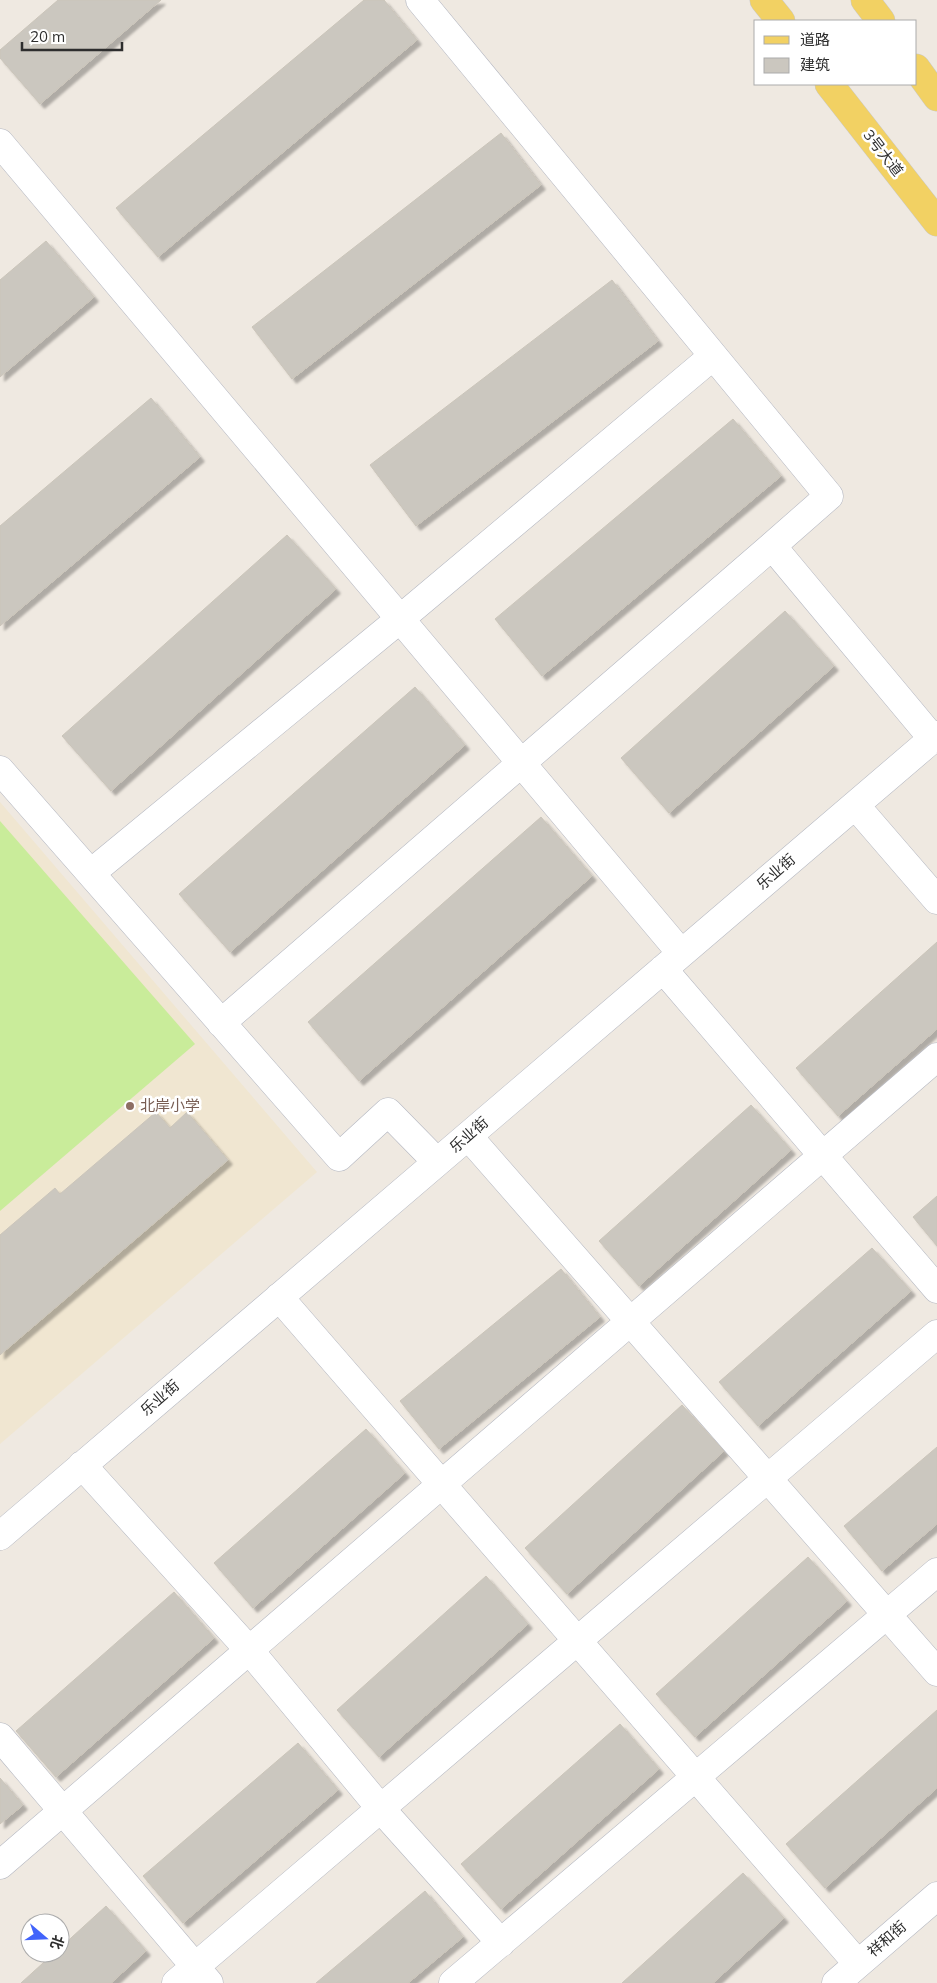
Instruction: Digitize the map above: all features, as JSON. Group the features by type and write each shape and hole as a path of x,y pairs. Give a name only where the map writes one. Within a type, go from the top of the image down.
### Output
{"main road":[{"path":"764,0 780,20"},
{"path":"865,0 880,20"},
{"path":"917,69 937,97"},
{"name":"3号大道","path":"830,85 937,222"}],"street":[{"path":"221,1023 829,496 420,0"},
{"path":"0,143 522,763 823,1156 937,1289"},
{"path":"90,873 400,619 713,356"},
{"path":"772,546 935,737"},
{"name":"乐业街","path":"0,1536 935,737"},
{"path":"0,770 339,1157 388,1112 437,1162"},
{"path":"855,805 937,900"},
{"path":"0,1865 937,1058"},
{"path":"468,1136 937,1672"},
{"path":"279,1297 858,1964"},
{"path":"0,1737 63,1811 194,1978 381,1809 937,1334"},
{"path":"82,1465 250,1651 381,1809 501,1943"},
{"path":"453,1983 937,1572"},
{"name":"祥和街","path":"836,1983 937,1896"}],"shaded area":[{"name":"北岸小学","path":"0,802 317,1172 0,1444"}],"green space":[{"path":"0,821 195,1044 0,1211"}],"building":[{"path":"58,0 161,0 40,104 0,58 0,50"},
{"path":"364,0 384,0 417,40 158,257 116,208"},
{"path":"501,133 541,185 292,379 252,327"},
{"path":"46,241 94,297 0,377 0,280"},
{"path":"612,280 658,341 416,526 370,465"},
{"path":"151,398 200,457 0,626 0,526"},
{"path":"733,419 781,476 542,676 495,619"},
{"path":"287,535 336,589 111,791 62,736"},
{"path":"785,611 834,666 669,813 621,758"},
{"path":"415,687 465,745 230,952 179,894"},
{"path":"541,817 592,876 359,1081 308,1022"},
{"path":"937,942 937,1029 838,1116 796,1068"},
{"path":"751,1105 791,1150 639,1286 599,1241"},
{"path":"156,1112 170,1128 187,1112 228,1160 0,1355 0,1235 55,1188 60,1194"},
{"path":"937,1196 937,1246 913,1217"},
{"path":"872,1248 911,1291 758,1426 719,1382"},
{"path":"561,1269 600,1317 439,1449 400,1401"},
{"path":"682,1405 724,1451 567,1594 525,1548"},
{"path":"366,1429 405,1473 253,1608 214,1563"},
{"path":"937,1447 937,1524 882,1571 844,1526"},
{"path":"808,1557 847,1601 695,1737 656,1694"},
{"path":"486,1576 528,1624 379,1757 337,1710"},
{"path":"174,1592 214,1638 56,1777 16,1731"},
{"path":"937,1710 937,1788 825,1888 786,1844"},
{"path":"620,1724 659,1769 501,1909 461,1864"},
{"path":"298,1743 338,1790 183,1923 143,1876"},
{"path":"0,1778 23,1805 0,1824"},
{"path":"743,1873 784,1918 713,1983 622,1983"},
{"path":"425,1891 463,1937 408,1983 316,1983"},
{"path":"106,1906 146,1951 111,1983 21,1983 43,1963 70,1963 70,1939"}],"place":[{"name":"北岸小学","path":"130,1106"}]}
